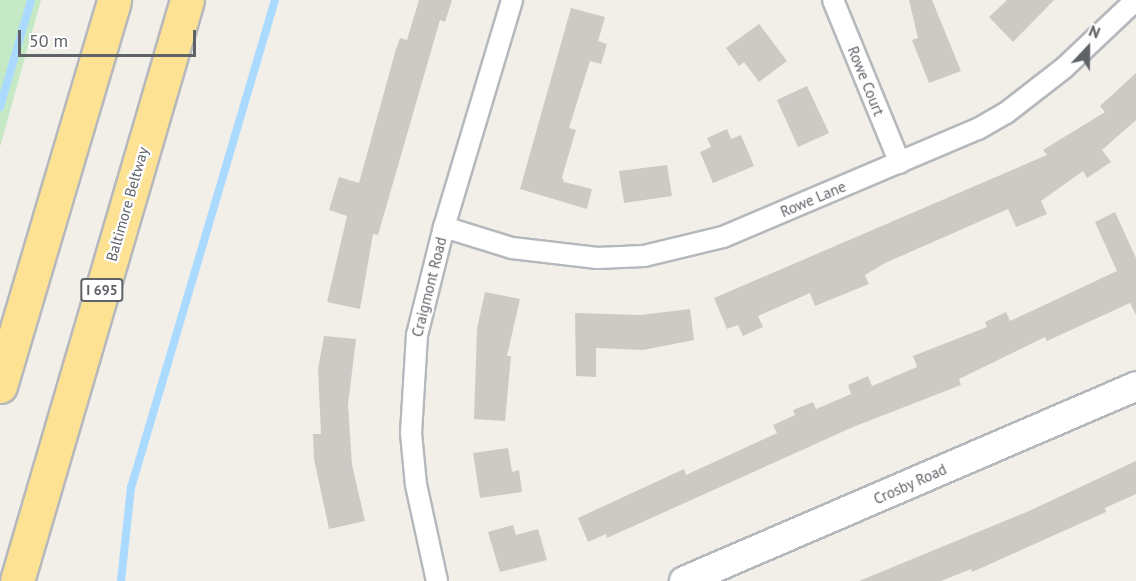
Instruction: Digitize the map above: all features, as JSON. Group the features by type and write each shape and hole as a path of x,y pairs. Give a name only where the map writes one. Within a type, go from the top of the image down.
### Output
{"highway":[{"path":"0,386 114,0"},
{"name":"Baltimore Beltway","path":"17,581 187,0"}],"main road":[{"name":"Crosby Road","path":"684,581 1136,386"}],"street":[{"name":"Craigmont Road","path":"437,581 416,485 412,385 417,335 444,227 512,0"},
{"name":"Rowe Court","path":"833,0 900,163"},
{"name":"Rowe Lane","path":"444,227 512,248 554,255 597,258 644,256 723,237 900,163 1006,113 1064,68 1136,0"}],"green space":[{"path":"0,0 41,0 0,147"}],"building":[{"path":"419,0 452,0 445,22 440,20 378,235 373,234 360,309 327,302 347,216 329,210 339,177 359,183 396,49 400,38 407,40"},
{"path":"909,0 932,0 961,71 929,83 912,40 918,38"},
{"path":"1007,0 1054,0 1013,42 989,17"},
{"path":"571,8 605,17 598,41 607,44 601,64 590,61 569,128 576,130 562,177 564,182 592,189 587,209 520,189"},
{"path":"759,24 787,61 759,82 744,62 739,66 726,48"},
{"path":"1136,73 1136,120 1102,150 1111,162 1087,178 1083,171 1041,201 1047,214 1016,227 1008,209 885,263 865,275 869,284 815,306 810,293 758,316 763,327 743,336 738,325 727,329 714,298 1047,155 1043,150 1105,112 1100,106"},
{"path":"807,86 829,133 798,147 777,100"},
{"path":"727,129 731,139 741,135 754,166 713,183 700,152 711,147 707,138"},
{"path":"667,165 672,196 624,203 619,171"},
{"path":"1115,212 1136,258 1136,315 1130,303 1047,341 1045,337 959,379 961,385 853,427 607,538 606,534 588,542 578,518 684,469 686,475 777,433 773,425 795,415 793,410 813,402 816,409 851,394 848,385 868,376 872,386 917,367 913,356 987,327 985,322 1006,312 1010,321 1117,271 1095,222"},
{"path":"485,292 520,299 507,356 511,356 505,421 474,419 477,329"},
{"path":"690,309 694,340 643,350 596,348 596,377 576,376 575,313 640,315"},
{"path":"324,336 356,339 348,405 352,465 365,521 329,529 314,459 313,434 321,434 318,369"},
{"path":"508,448 512,472 519,470 522,492 480,498 473,453"},
{"path":"1136,461 1136,494 1105,508 1106,512 972,572 971,569 941,581 859,581 1029,511"},
{"path":"513,525 516,535 538,529 547,560 500,572 488,532"}],"waterway":[{"path":"0,107 31,0"},
{"path":"121,581 131,488 275,0"}]}
